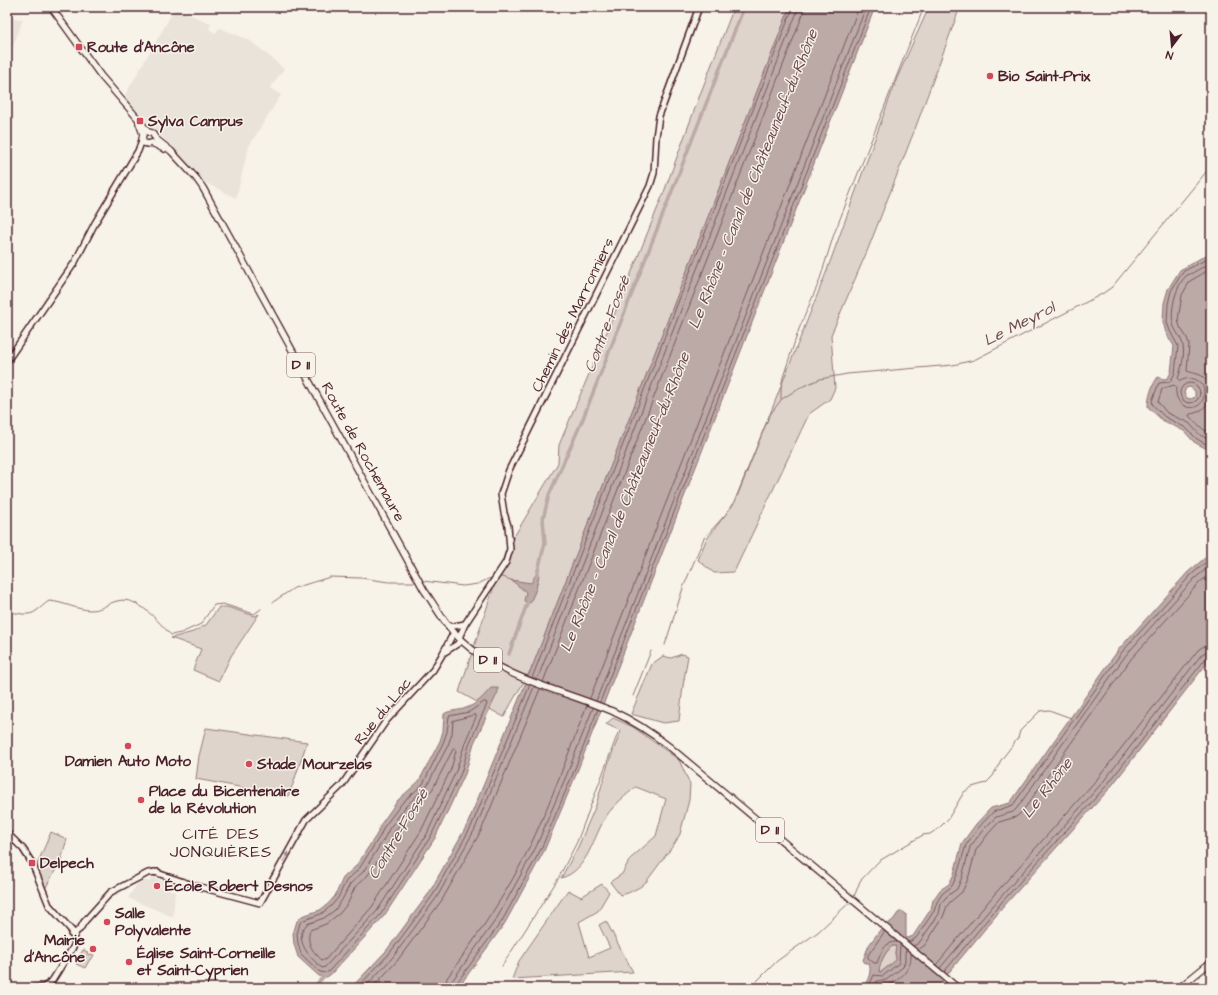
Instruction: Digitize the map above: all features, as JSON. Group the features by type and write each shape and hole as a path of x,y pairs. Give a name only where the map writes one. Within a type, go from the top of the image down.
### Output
{"main road":[{"path":"51,7 101,76 134,114 146,133 147,143 154,140 154,136"},
{"name":"Route de Rochemaure","path":"146,133 151,132 196,178 211,202 424,590 449,627 460,640 481,656 517,676 612,711 646,728 958,988"},
{"name":"Route de Rochemaure","path":"147,143 174,155"},
{"path":"1178,988 1211,962"}],"street":[{"name":"Chemin des Marronniers","path":"460,640 465,624 501,571 506,562 510,549 508,526 504,513 502,494 509,470 650,186 654,173 659,116 699,7"},
{"path":"7,361 68,274 138,151 147,143"},
{"path":"449,627 465,624"},
{"name":"Rue du Lac","path":"74,933 80,929 84,922 111,892 148,873 154,872 193,885 260,903 306,820 342,785 386,721 433,670 454,632"},
{"path":"444,652 460,640"},
{"path":"7,833 23,849 32,863 49,905 74,933 75,944 52,982 44,987 34,988"}],"shaded area":[{"path":"734,7 790,7 533,665 504,717 459,692 506,550 558,463 559,445 664,192"},
{"path":"929,7 960,7 915,129 868,249 831,335 835,388 830,399 809,414 734,572 714,573 698,560 706,540 735,502 826,273 897,78"},
{"path":"175,8 211,24 209,29 215,33 220,28 249,40 284,69 270,88 281,95 249,146 236,198 206,183 124,97"},
{"path":"7,18 23,19 11,52 7,50"},
{"path":"219,607 227,607 255,616 259,614 231,656 219,681 193,670 201,649 171,638 193,632 206,625"},
{"path":"682,654 688,656 679,721 663,723 631,714 652,664 663,656 671,658"},
{"path":"613,718 633,727 679,760 690,784 689,800 680,834 675,843 646,882 628,893 620,895 610,882 622,874 630,859 656,836 666,799 636,787 616,804 607,815 584,861 570,874 561,878 578,847 596,805 608,764 621,731 606,724"},
{"name":"Stade Mourzelas","path":"206,728 307,742 288,796 196,779 199,756"},
{"path":"51,832 67,839 61,860 45,889 36,867"},
{"path":"151,877 165,882 163,886 175,892 173,917 128,898 137,884 144,880 149,882"},
{"path":"602,884 609,892 598,911 579,922 589,957 610,948 599,925 606,921 633,972 512,979 519,961 568,890 581,897"},
{"path":"892,946 897,946 895,953 897,960 879,972 880,964 883,958"},
{"path":"83,950 87,952 88,955 94,955 85,968 76,964 80,960 78,958"}],"water":[{"name":"Le Rhône - Canal de Châteauneuf-du-Rhône","path":"790,7 875,7 575,777 544,851 505,923 458,988 351,988 386,951 429,893 467,825 533,665"},
{"path":"1206,255 1211,257 1211,447 1205,448 1194,442 1184,431 1162,420 1148,407 1154,383 1158,377 1164,379 1168,378 1171,372 1174,346 1166,333 1163,322 1164,303 1168,289 1180,270","holes":["1190,387 1195,391 1195,397 1191,399 1187,398 1184,393 1186,388"]},
{"name":"Le Rhône","path":"1211,553 1211,658 1110,788 1004,906 936,988 863,988 868,979 870,970 869,963 865,963 863,960 869,945 880,930 902,911 906,914 906,937 908,938 913,936 931,909 933,900 940,890 949,884 954,874 962,843 976,824 991,808 1010,803 1119,649 1188,572","holes":["892,946 896,946 896,960 879,972 880,964 885,954"]},
{"path":"536,574 539,575 536,589 530,603 524,601 526,592 511,580 531,583"},
{"path":"491,688 498,688 498,692 474,743 465,774 435,838 384,916 331,974 327,977 319,976 298,957 293,934 297,921 302,916 320,910 335,896 343,878 356,866 377,834 381,824 398,800 419,781 440,741 443,731 444,714 470,707 483,697"}],"waterway":[{"name":"Contre-Fossé","path":"536,578 545,543 543,519 549,495 582,421 744,7"},
{"path":"665,645 683,588 704,538 726,514 735,500 769,416 781,400 783,377 799,329 819,282 834,234 924,7"},
{"name":"Le Meyrol","path":"782,399 799,388 820,379 847,374 953,365 974,360 1102,294 1112,287 1211,166"},
{"path":"273,602 294,588 330,577 361,578 389,582 416,582"},
{"path":"500,577 513,581"},
{"path":"423,581 463,586 478,584 492,578"},
{"name":"Contre-Fossé","path":"509,654 529,598"},
{"path":"7,611 30,614 38,610 49,601 86,610 95,610 114,602 125,600 132,602 147,611 171,635 181,633 201,624 214,605 223,604 254,614 261,609"},
{"path":"633,696 651,651"},
{"path":"854,897 860,881 879,861 923,835 930,834 939,828 948,819 964,792 972,787 986,783 993,776 1001,760 1018,738 1020,731 1040,711 1049,710 1071,718"},
{"path":"502,966 558,879 577,842 618,733"},
{"path":"750,988 777,961 818,932 851,901"},
{"name":"Contre-Fossé","path":"313,988 326,974"},
{"path":"1197,988 1211,978"}],"place":[{"name":"Route d'Ancône","path":"79,47"},
{"name":"Bio Saint-Prix","path":"990,76"},
{"name":"Sylva Campus","path":"140,121"},
{"name":"Damien Auto Moto","path":"128,746"},
{"name":"Stade Mourzelas","path":"249,764"},
{"name":"Place du Bicentenaire de la Révolution","path":"141,800"},
{"name":"Delpech","path":"32,863"},
{"name":"École Robert Desnos","path":"157,886"},
{"name":"Salle Polyvalente","path":"107,922"},
{"name":"Mairie d'Ancône","path":"93,949"},
{"name":"Église Saint-Corneille et Saint-Cyprien","path":"129,962"}],"district":[{"name":"CITÉ DES JONQUIÈRES","path":"221,843"}]}
